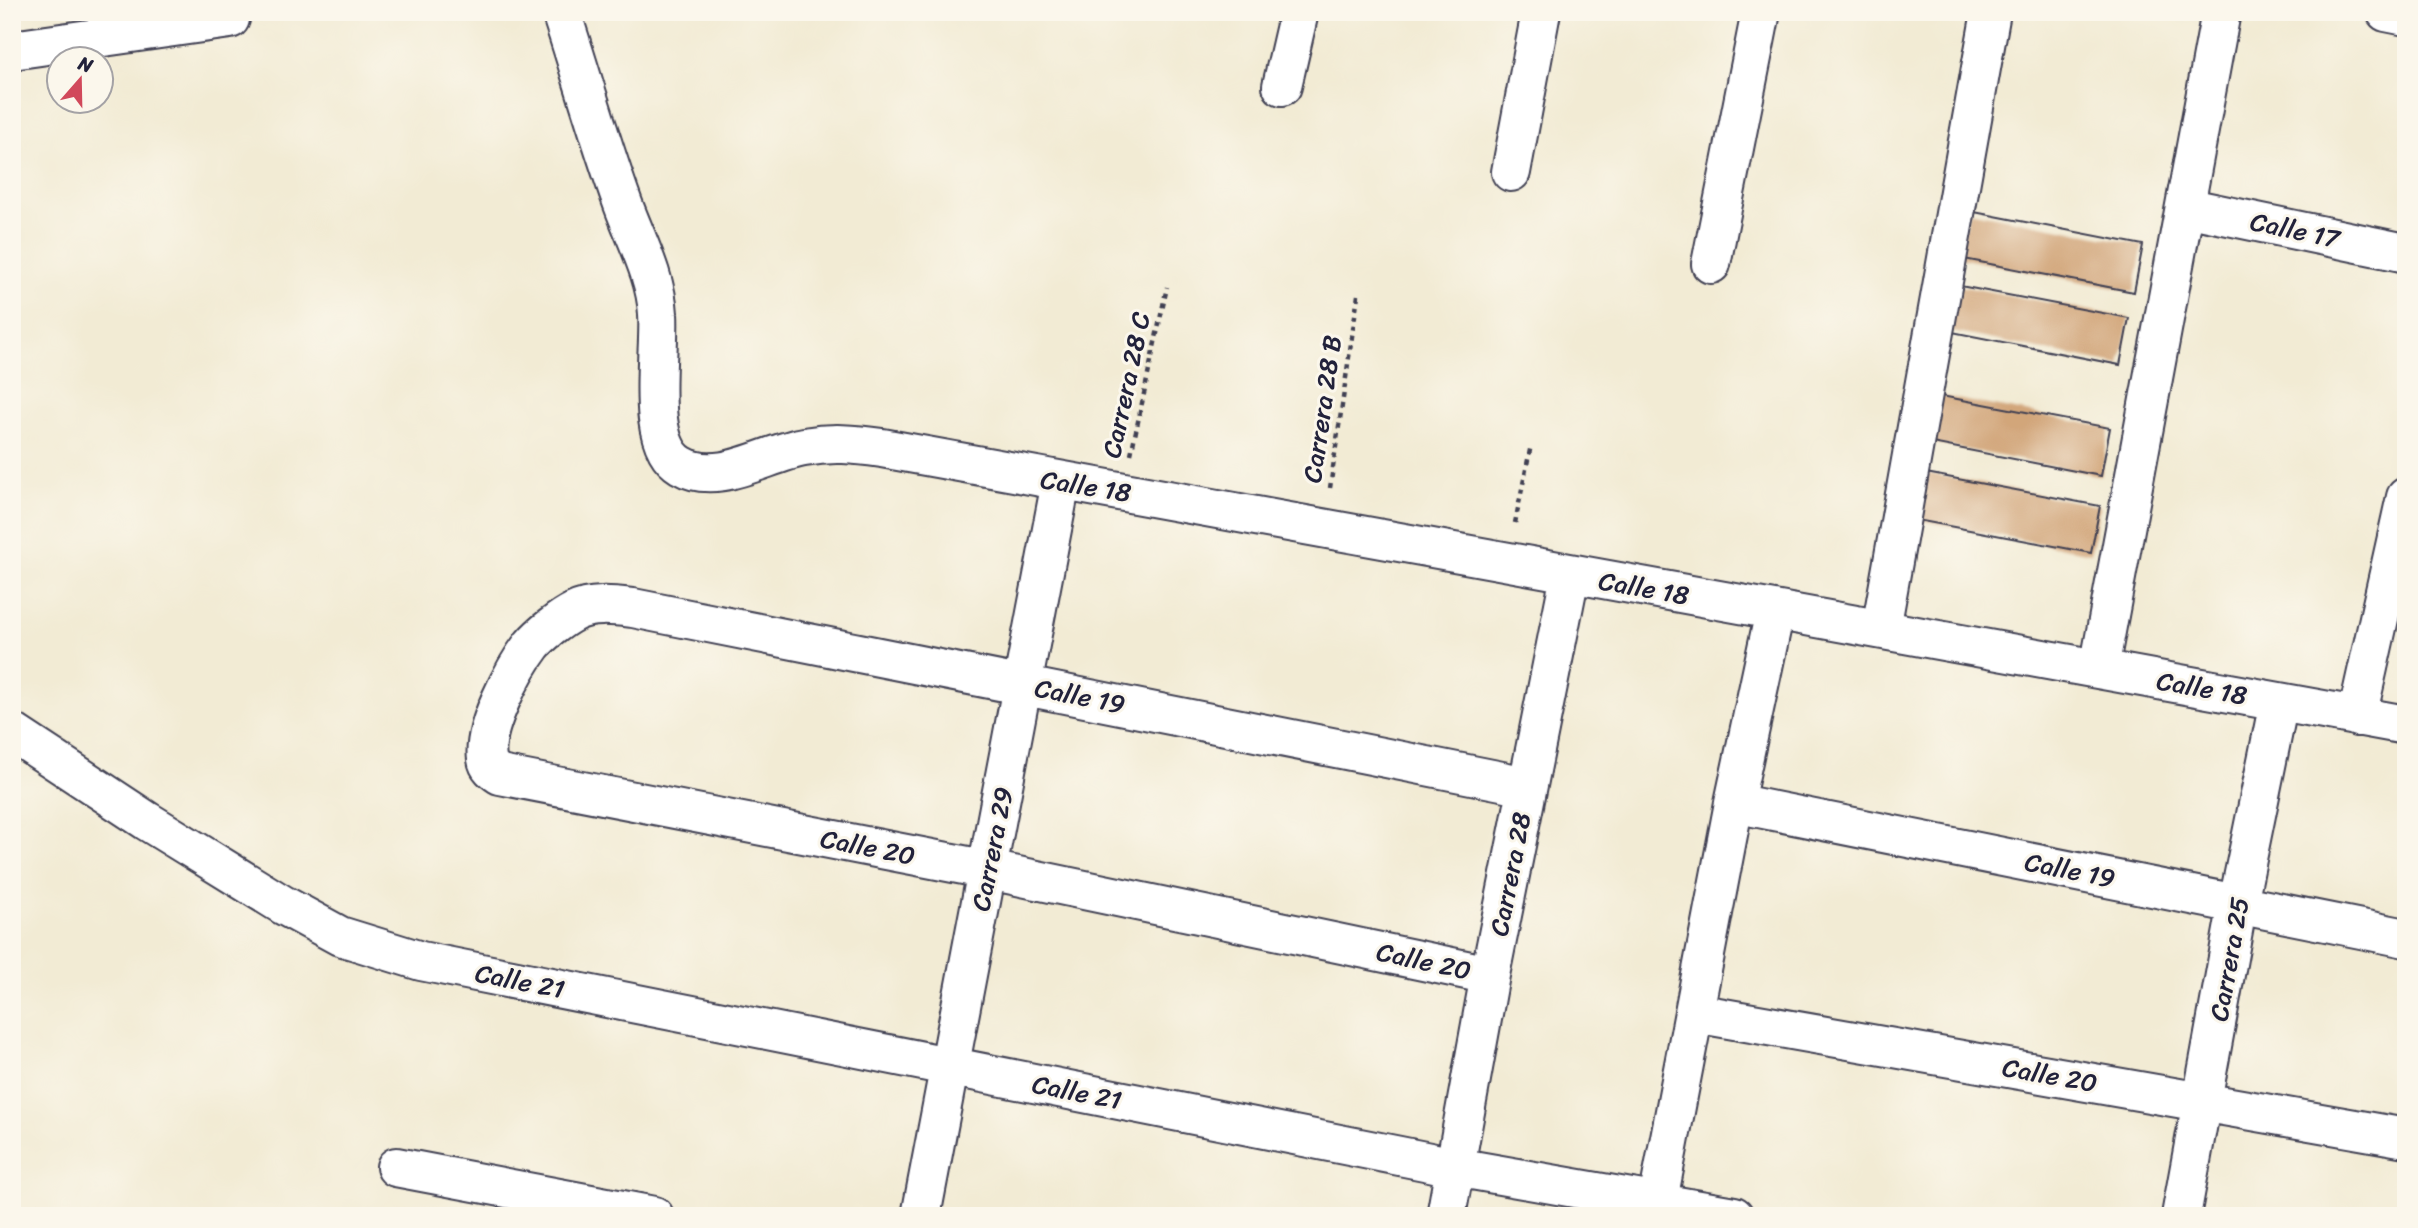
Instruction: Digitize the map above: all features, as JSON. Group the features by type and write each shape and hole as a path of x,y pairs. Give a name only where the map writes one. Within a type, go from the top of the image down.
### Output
{"street":[{"name":"Calle 18","path":"561,12 623,204 653,285 658,312 658,429 665,449 681,465 705,472 729,469 800,447 840,442 882,448 2406,725"},
{"path":"1282,86 1299,12"},
{"path":"1511,172 1541,12"},
{"path":"1711,264 1761,12"},
{"path":"1881,629 1991,12"},
{"path":"2099,669 2221,12"},
{"path":"2386,12 2406,16"},
{"path":"12,50 230,19"},
{"name":"Calle 17","path":"2185,207 2406,253"},
{"name":"Carrera 29","path":"921,1216 989,870 1060,482"},
{"path":"2357,717 2406,497"},
{"name":"Carrera 28","path":"1446,1216 1490,975 1570,575"},
{"name":"Calle 20","path":"633,608 604,606 575,611 533,645 500,700 489,740 487,759 491,768 499,775 989,870 1490,975"},
{"name":"Calle 19","path":"633,608 1527,786"},
{"path":"1656,1209 1734,803 1775,611"},
{"name":"Carrera 25","path":"2180,1216 2204,1101 2238,903 2279,702"},
{"name":"Calle 21","path":"12,732 147,821 283,905 340,936 421,961 1656,1209 1734,1216"},
{"name":"Calle 19","path":"1734,803 2406,938"},
{"name":"Calle 20","path":"1695,1013 2406,1138"},
{"path":"396,1167 654,1216"}],"path":[{"name":"Carrera 28 C","path":"1124,492 1167,287"},
{"name":"Carrera 28 B","path":"1324,528 1358,295"},
{"path":"1508,561 1531,445"}],"building":[{"path":"1969,211 2143,245 2134,292 1959,258"},
{"path":"1955,285 2129,318 2120,365 1947,331"},
{"path":"1936,395 2110,428 2101,476 1927,442"},
{"path":"1926,473 2100,506 2091,553 1917,520"}]}
